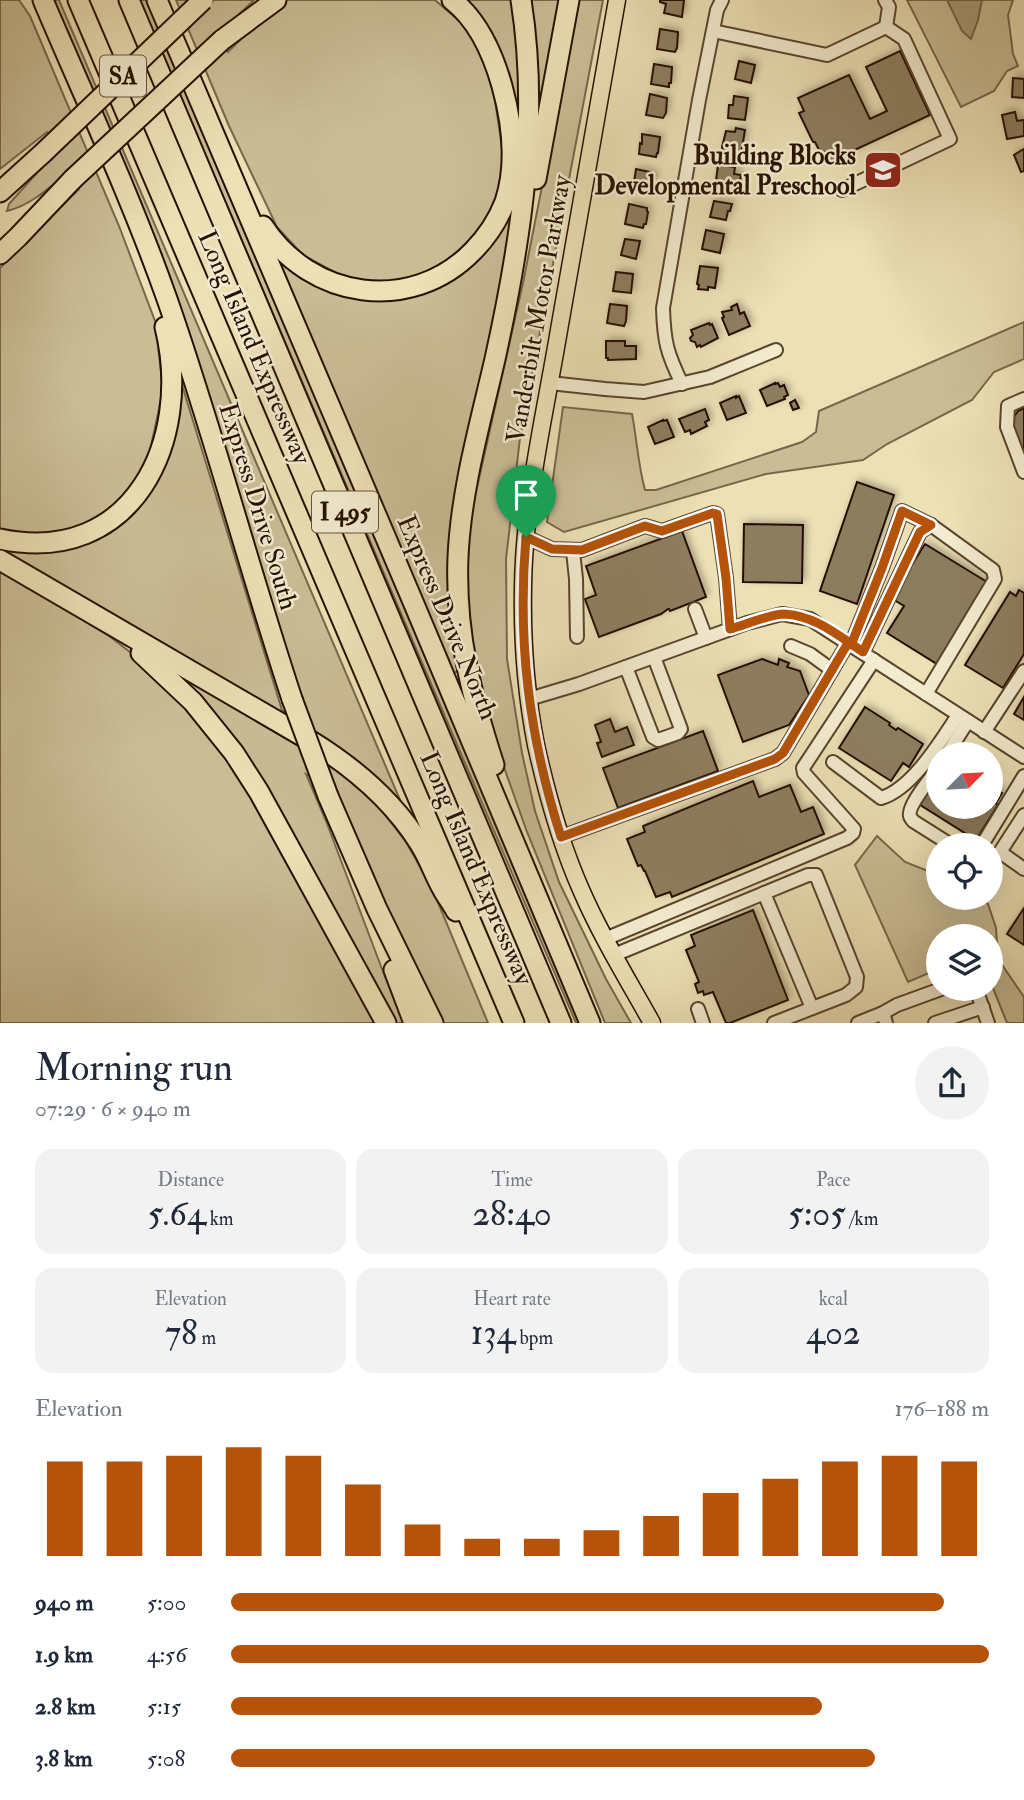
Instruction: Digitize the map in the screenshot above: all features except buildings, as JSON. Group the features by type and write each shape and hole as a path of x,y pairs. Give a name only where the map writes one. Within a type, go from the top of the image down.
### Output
{"highway":[{"path":"31,0 66,55"},
{"name":"Express Drive South","path":"43,0 147,247 186,354 292,699 328,796 391,941 433,1023"},
{"name":"Long Island Expressway","path":"78,0 514,1023"},
{"name":"Long Island Expressway","path":"129,0 561,1023"},
{"name":"Express Drive North","path":"157,0 590,1023"},
{"name":"SA","path":"0,191 203,0"},
{"name":"SA","path":"0,242 73,178 264,0"},
{"path":"222,40 276,0"},
{"path":"236,184 276,244 309,272 334,284 361,290 403,289 436,278 467,258 498,218 504,203 511,172 511,141 504,94 490,52 471,19 452,0"},
{"path":"515,261 523,204 528,129 527,52 521,0"},
{"path":"548,925 475,707 465,665 458,592 459,538 464,498 533,190 569,0"},
{"path":"0,181 43,153"},
{"path":"0,254 73,178"},
{"path":"0,539 43,543 85,533 121,511 138,493 151,473 168,424 172,372 168,336 147,247"},
{"path":"0,560 325,749 365,780 419,842 442,888 486,957"},
{"path":"72,603 159,669 193,702 221,735 258,792 387,1023"},
{"path":"360,873 380,936 414,1023"}],"main road":[{"name":"Vanderbilt Motor Parkway","path":"617,0 535,470 526,537 523,617 529,699 541,766 561,837 581,891 652,1023"}],"street":[{"path":"682,384 669,357 663,335 663,307 699,100 717,10 722,0"},
{"path":"885,0 889,7 886,27"},
{"path":"713,31 827,55 886,27"},
{"path":"842,190 950,139 904,39 886,27"},
{"path":"550,383 644,392 710,377 776,350"},
{"path":"1024,400 1008,406 1007,428 1024,471"},
{"path":"561,837 775,759 783,753 832,670 859,650 877,581 902,511 931,525 993,570 995,579 926,694"},
{"path":"526,537 552,549 582,550 645,526 662,531 713,513 717,514 730,629"},
{"path":"605,939 853,834 854,829 804,773 803,768 859,650 920,532 931,525"},
{"path":"573,551 577,637"},
{"path":"695,608 706,638"},
{"path":"529,699 547,695 730,629 782,614 810,619 1024,757"},
{"path":"791,646 810,654 832,670"},
{"path":"626,667 653,737 658,740 678,733 681,729 654,657"},
{"path":"984,732 1024,671"},
{"path":"952,742 963,718"},
{"path":"833,762 880,798 888,796 930,758 963,718"},
{"path":"989,833 1024,776"},
{"path":"926,785 909,812 913,821 932,833"},
{"path":"1024,815 1000,852 1024,869"},
{"path":"614,955 808,875 816,875 857,977 856,987 846,995 774,1023"},
{"path":"764,893 812,1008"},
{"path":"858,1023 885,1018 897,1005 926,994"},
{"path":"981,1001 988,1023"},
{"path":"935,1023 983,1007"},
{"path":"698,1009 704,1023"}],"shaded area":[{"path":"0,0 19,0 30,16 119,226 155,321 163,390 148,460 120,503 94,521 52,536 0,531 0,268 79,189 65,175 31,201 7,211 9,204 61,146 47,132 0,169"},
{"path":"52,0 59,0 406,814 383,788 0,556 0,545 29,552 73,545 148,488 179,380 282,710 308,726"},
{"path":"139,0 147,0 580,1023 576,1023"},
{"path":"176,0 206,0 210,4 214,0 254,0 215,37 228,52 286,0 435,0 466,27 491,73 503,155 498,200 476,239 438,270 391,285 347,279 303,255 277,227 229,126"},
{"path":"458,0 513,0 521,92 511,246 452,526 450,618 459,670 454,673 277,260 279,258 410,295 500,228 515,118"},
{"path":"529,0 563,0 553,59 538,114"},
{"path":"575,0 603,0 520,438 506,559 507,659 522,753 535,811 559,882 606,979 631,1023 605,1023 527,832 479,697 467,627 466,563 471,514 523,283 559,100"},
{"path":"907,0 1013,0 1008,15 1013,54 1018,66 1007,71 994,91 961,107"},
{"path":"947,0 982,0 971,39 962,31"},
{"path":"1024,322 1024,359 994,372 972,400 887,444 863,460 766,474 564,532 547,522 563,407 632,414 645,490 656,490 802,442 816,432 819,411"},
{"path":"0,568 109,636 147,665 207,730 250,793 378,1023 0,1023"},
{"path":"180,675 337,769 379,807 406,842 432,888 488,1023 440,1023 332,789 306,774 404,1023 389,1023 258,786 175,681"},
{"path":"877,836 905,862 926,870 926,910 990,910 995,924 926,924 926,974 908,982 855,865"},
{"path":"1003,966 1024,997 1024,1023 1007,1023 998,1001 1003,1001"}],"place":[{"name":"Building Blocks Developmental Preschool","path":"883,170"}],"route":[{"path":"526,537 523,617 529,699 541,766 561,837 775,759 783,753 848,643 851,645 902,511 931,525 920,532 863,652 851,645 832,632 810,619 782,614 730,629 717,514 713,513 662,531 645,526 582,550 552,549 526,537"}]}
